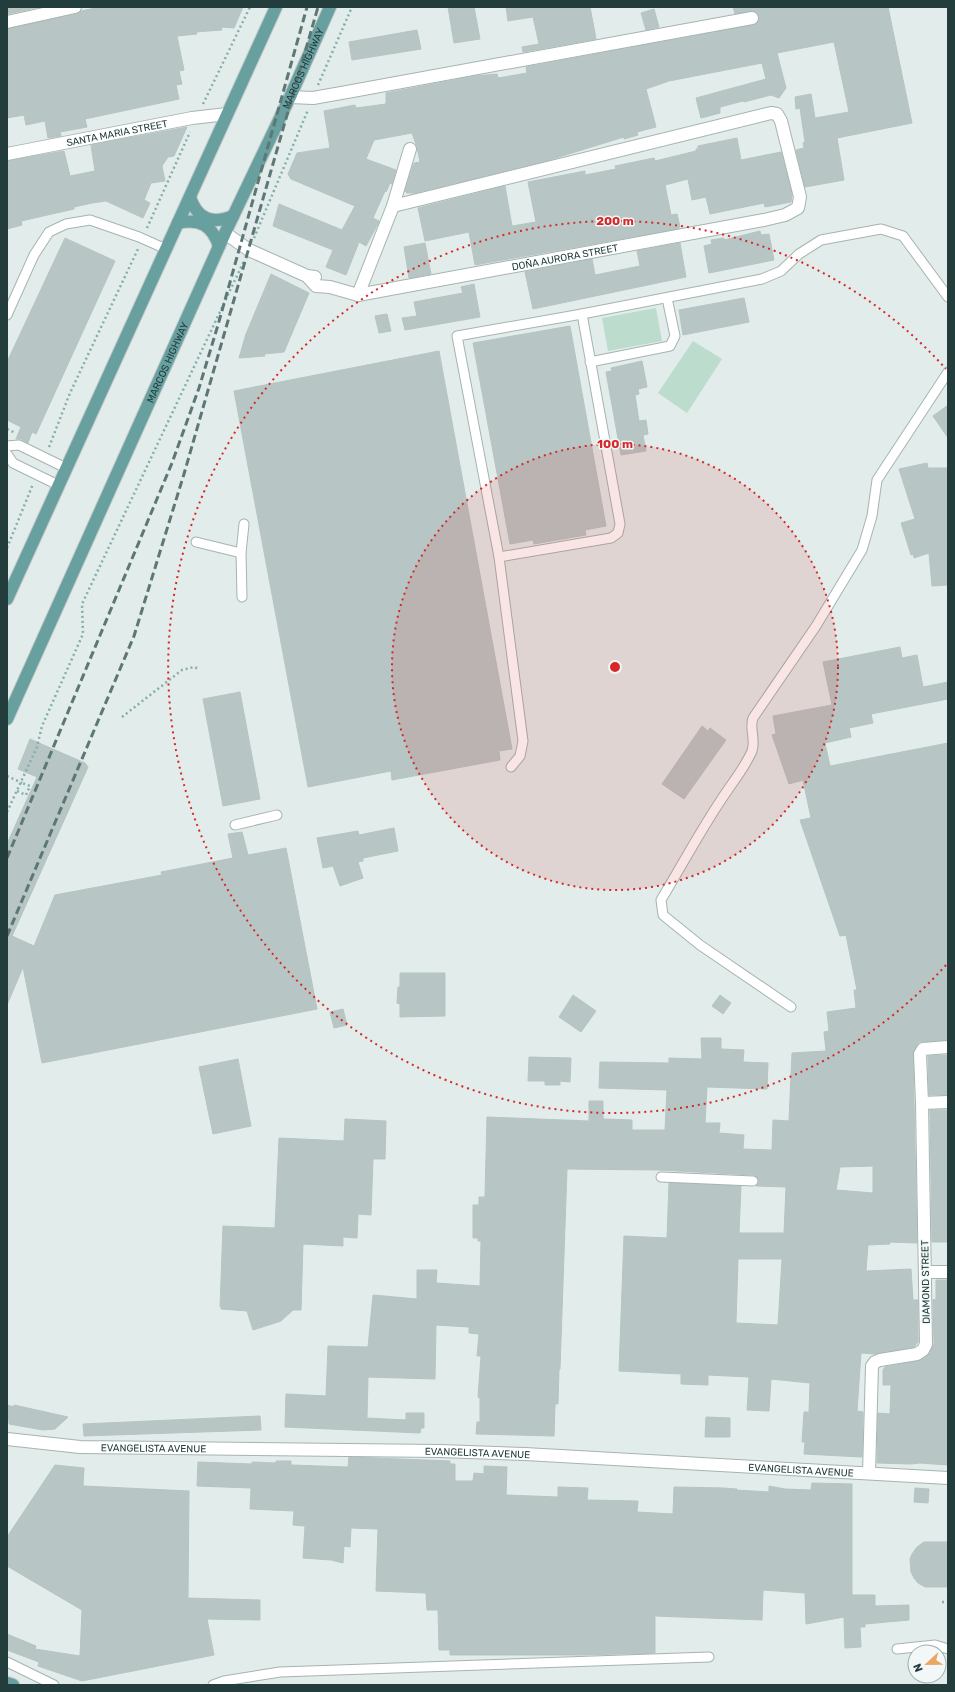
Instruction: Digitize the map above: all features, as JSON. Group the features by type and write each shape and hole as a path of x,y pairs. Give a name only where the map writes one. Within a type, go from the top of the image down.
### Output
{"main road":[{"path":"7,599 190,197 226,114 276,7"},
{"name":"MARCOS HIGHWAY","path":"7,719 219,246 290,97 330,7"},
{"path":"190,197 196,210 205,218 219,220 233,216"},
{"path":"178,223 190,221 202,224 213,234 219,246"},
{"path":"7,1683 13,1685"}],"street":[{"path":"7,22 75,7"},
{"path":"290,97 313,98 752,18"},
{"name":"DOÑA AURORA STREET","path":"225,233 249,250 307,276 316,286 330,287 358,295 764,220 785,215 798,208 800,197 781,120 776,114 771,113 393,206"},
{"name":"SANTA MARIA STREET","path":"7,154 197,118 226,114"},
{"path":"358,295 393,206 410,149"},
{"name":"DIAMOND STREET","path":"869,1473 872,1366 875,1362 880,1360 917,1354 923,1350 926,1344 926,1272 920,1051 924,1049 948,1047"},
{"path":"922,1103 948,1102"},
{"path":"926,1272 948,1272"},
{"name":"EVANGELISTA AVENUE","path":"7,1439 80,1447 440,1451 525,1454 948,1478"}],"lane":[{"path":"7,314 34,255 49,232 72,222 90,220 143,238 166,249"},
{"path":"511,767 520,756 523,741 499,558 457,336 582,314 762,279 781,271 799,254 821,240 881,229 903,236 948,297"},
{"path":"590,362 670,346 675,336 667,298"},
{"path":"499,558 611,538 618,533 620,524 582,314"},
{"path":"791,1006 700,945 664,915 661,900 721,800 743,769 752,748 754,734 751,725 753,718 816,626 862,550 872,516 878,480 948,372"},
{"path":"7,446 19,445 66,468"},
{"path":"7,454 13,463 58,485"},
{"path":"242,597 241,552 244,524"},
{"path":"196,542 241,552"},
{"path":"234,825 277,815"},
{"path":"661,1177 753,1181"},
{"path":"897,1649 936,1645 948,1649"},
{"path":"213,1685 224,1681 280,1672 709,1657"},
{"path":"7,1662 54,1685"}],"path":[{"path":"44,457 70,393 250,7"},
{"path":"7,812 37,747 42,726 83,634 82,604 249,250 352,7"},
{"path":"7,548 37,475"},
{"path":"122,717 182,670 194,667 199,669"},
{"path":"7,776 30,786 26,795 17,791"},
{"path":"942,1602 948,1602"}],"green space":[{"path":"656,308 662,341 608,351 602,318"},
{"path":"693,341 722,359 687,413 658,393"}],"building":[{"path":"7,7 40,7 7,14"},
{"path":"101,7 243,7 234,28 221,27 222,30 196,32 197,34 177,36 184,70 179,71 182,84 176,85 179,99 85,119 87,127 60,132 61,136 48,138 45,121 26,125 24,115 7,118 7,29 77,14 81,11"},
{"path":"448,7 474,7 480,39 454,43"},
{"path":"506,7 590,7 596,39 523,52 522,47 539,44 533,17 508,21"},
{"path":"733,7 888,7 912,123 837,138 844,180 805,187 796,150 804,148 803,143 805,142 800,108 796,109 795,97 811,94 815,118 849,112 834,42 777,53 786,88 779,98 771,95 743,101 720,107 720,113 701,118 696,98 766,79 762,63 669,81 646,89 656,127 637,132 638,135 624,139 624,137 546,161 415,193 407,193 405,191 414,163 420,162 412,133 374,140 366,159 396,170 392,184 390,183 386,192 385,191 373,218 379,222 366,246 359,242 346,275 326,267 333,250 273,226 279,204 342,230 355,206 291,179 288,174 297,153 330,148 324,111 355,105 356,108 386,104 386,93 475,76 497,74 498,78 527,73 526,67 753,25 759,21 759,16 755,11 735,14"},
{"path":"654,9 659,27 646,30 641,13"},
{"path":"417,30 421,49 352,60 349,42"},
{"path":"187,127 174,156 168,157 162,166 165,181 151,183 144,200 150,203 143,218 106,201 74,207 74,209 21,221 22,225 7,229 7,161 64,151 70,176 95,171 91,145"},
{"path":"737,138 741,160 781,152 792,194 791,202 765,207 764,203 710,214 706,197 692,200 688,179 665,185 671,215 677,214 680,227 677,229 475,265 469,232 425,241 418,208 505,186 512,226 536,222 528,182 585,171 585,175 616,169 615,166 654,158 655,161 696,151 698,146"},
{"path":"760,231 761,235 769,234 774,260 709,273 704,246 712,244 711,240 724,238 724,240"},
{"path":"65,238 115,261 36,434 32,432 28,443 21,439 16,439 21,427 7,420 7,362"},
{"path":"425,243 431,274 409,278 404,247"},
{"path":"680,243 686,277 533,309 525,272 592,259 595,275 640,266 637,251"},
{"path":"271,274 309,293 284,352 264,354 265,356 239,358 246,334"},
{"path":"474,284 480,317 405,330 402,318 417,316 414,302 463,293 461,287"},
{"path":"744,298 749,322 683,335 679,310"},
{"path":"387,314 391,331 379,333 375,316"},
{"path":"570,326 606,526 585,530 586,535 534,544 533,540 510,544 473,343"},
{"path":"439,351 512,749 499,751 500,760 392,780 391,771 308,787 234,391"},
{"path":"642,361 647,387 638,389 639,394 635,395 639,421 646,420 648,434 643,435 646,451 621,455 606,372 612,371 611,368"},
{"path":"948,405 948,438 933,416"},
{"path":"927,463 928,468 948,468 948,585 932,586 929,553 914,558 913,554 911,555 901,523 915,519 899,469"},
{"path":"900,647 902,658 917,655 923,687 948,682 948,699 871,714 873,723 849,728 851,737 825,743 830,766 948,743 948,1040 919,1042 913,1054 917,1243 890,1242 890,1244 868,1245 866,1271 911,1269 913,1300 918,1300 918,1342 914,1347 875,1354 861,1353 857,1411 863,1412 862,1457 804,1454 805,1442 802,1442 804,1412 809,1412 810,1383 771,1379 769,1411 747,1410 749,1377 708,1375 708,1385 681,1384 681,1374 619,1371 624,1236 667,1238 669,1183 741,1186 739,1233 784,1233 786,1187 756,1186 759,1182 753,1175 659,1170 567,1169 560,1369 558,1404 555,1404 554,1436 476,1434 477,1422 480,1422 480,1398 478,1397 481,1356 477,1356 479,1334 469,1333 469,1327 436,1325 435,1379 368,1377 367,1418 406,1420 406,1413 424,1413 424,1428 421,1428 420,1433 285,1427 286,1394 326,1396 328,1346 368,1347 373,1295 417,1299 417,1270 437,1270 436,1283 480,1286 481,1241 478,1241 478,1238 473,1238 473,1205 479,1205 479,1197 485,1197 487,1117 589,1121 589,1101 603,1101 603,1119 632,1120 632,1130 665,1130 667,1090 599,1088 600,1062 669,1063 669,1058 702,1059 701,1038 721,1038 721,1049 744,1050 743,1062 768,1063 767,1089 707,1087 705,1123 720,1123 719,1133 744,1135 743,1149 772,1150 773,1120 789,1121 792,1053 826,1051 824,1032 829,1031 827,1012 856,1008 854,990 857,990 846,935 840,936 800,820 811,818 803,780 789,784 772,735 776,734 773,716 832,705 823,662","holes":["873,1166 873,1193 836,1190 840,1167","738,1259 782,1259 778,1325 736,1323"]},
{"path":"240,692 260,799 223,806 203,699"},
{"path":"702,726 708,731 710,728 726,740 684,799 662,784"},
{"path":"30,739 85,763 88,767 12,936 34,946 55,895 162,875 161,872 233,858 228,834 242,832 248,855 286,848 317,1009 42,1063 23,967 7,1005 7,844 37,777 18,769"},
{"path":"394,828 398,851 363,858 363,861 358,862 363,878 340,886 333,866 323,868 317,838 358,831 359,835"},
{"path":"400,973 445,973 445,1016 400,1017 400,1004 397,1003 398,987 400,987"},
{"path":"573,995 596,1011 581,1032 559,1017"},
{"path":"720,995 731,1003 723,1014 712,1006"},
{"path":"343,1009 347,1025 334,1028 330,1012"},
{"path":"948,1055 948,1095 929,1095 928,1056"},
{"path":"529,1057 571,1058 570,1082 560,1081 560,1085 545,1085 545,1081 528,1081"},
{"path":"238,1059 251,1126 213,1134 199,1067"},
{"path":"930,1110 948,1110 948,1242 932,1242"},
{"path":"345,1119 386,1121 385,1159 373,1159 371,1215 358,1214 357,1238 343,1237 343,1246 303,1244 301,1310 293,1310 281,1321 253,1330 247,1311 221,1309 221,1306 220,1307 223,1226 275,1228 279,1138 344,1141"},
{"path":"936,1280 948,1280 948,1465 920,1463 877,1463 878,1413 890,1414 891,1385 883,1385 883,1370 885,1367 919,1361 930,1353 934,1344 933,1300 936,1299"},
{"path":"7,1405 14,1407 14,1405 68,1417 55,1429 43,1430 9,1424 9,1420 7,1420"},
{"path":"260,1416 261,1430 84,1436 83,1424"},
{"path":"706,1417 730,1418 730,1437 705,1437"},
{"path":"349,1457 450,1461 450,1464 455,1464 455,1481 473,1481 474,1473 484,1474 484,1466 507,1467 506,1495 558,1497 558,1487 588,1488 587,1500 638,1501 637,1512 673,1514 674,1487 724,1488 769,1492 769,1486 785,1489 811,1490 812,1483 852,1484 852,1595 875,1595 875,1606 909,1605 909,1620 865,1624 865,1627 860,1627 861,1647 845,1648 844,1617 806,1624 805,1593 763,1590 762,1620 655,1616 655,1653 581,1655 450,1655 450,1650 439,1650 438,1610 427,1610 426,1593 376,1591 378,1529 351,1528 350,1547 344,1546 343,1563 331,1560 303,1558 305,1526 293,1525 294,1511 250,1509 251,1488 197,1486 198,1462 252,1464 252,1462 276,1463 276,1461 291,1461 291,1465 348,1467"},
{"path":"55,1465 84,1468 83,1486 189,1491 188,1598 260,1600 260,1620 207,1619 214,1655 82,1681 38,1666 39,1662 7,1650 7,1634 36,1646 35,1649 80,1656 82,1610 7,1566 7,1537"},
{"path":"915,1488 929,1489 928,1503 914,1502"},
{"path":"924,1542 948,1542 948,1587 925,1587 918,1583 914,1578 911,1572 910,1559 917,1547"}],"railway":[{"path":"7,858 172,463 199,388 307,7"},
{"path":"7,936 134,636 184,474 318,7"}]}
